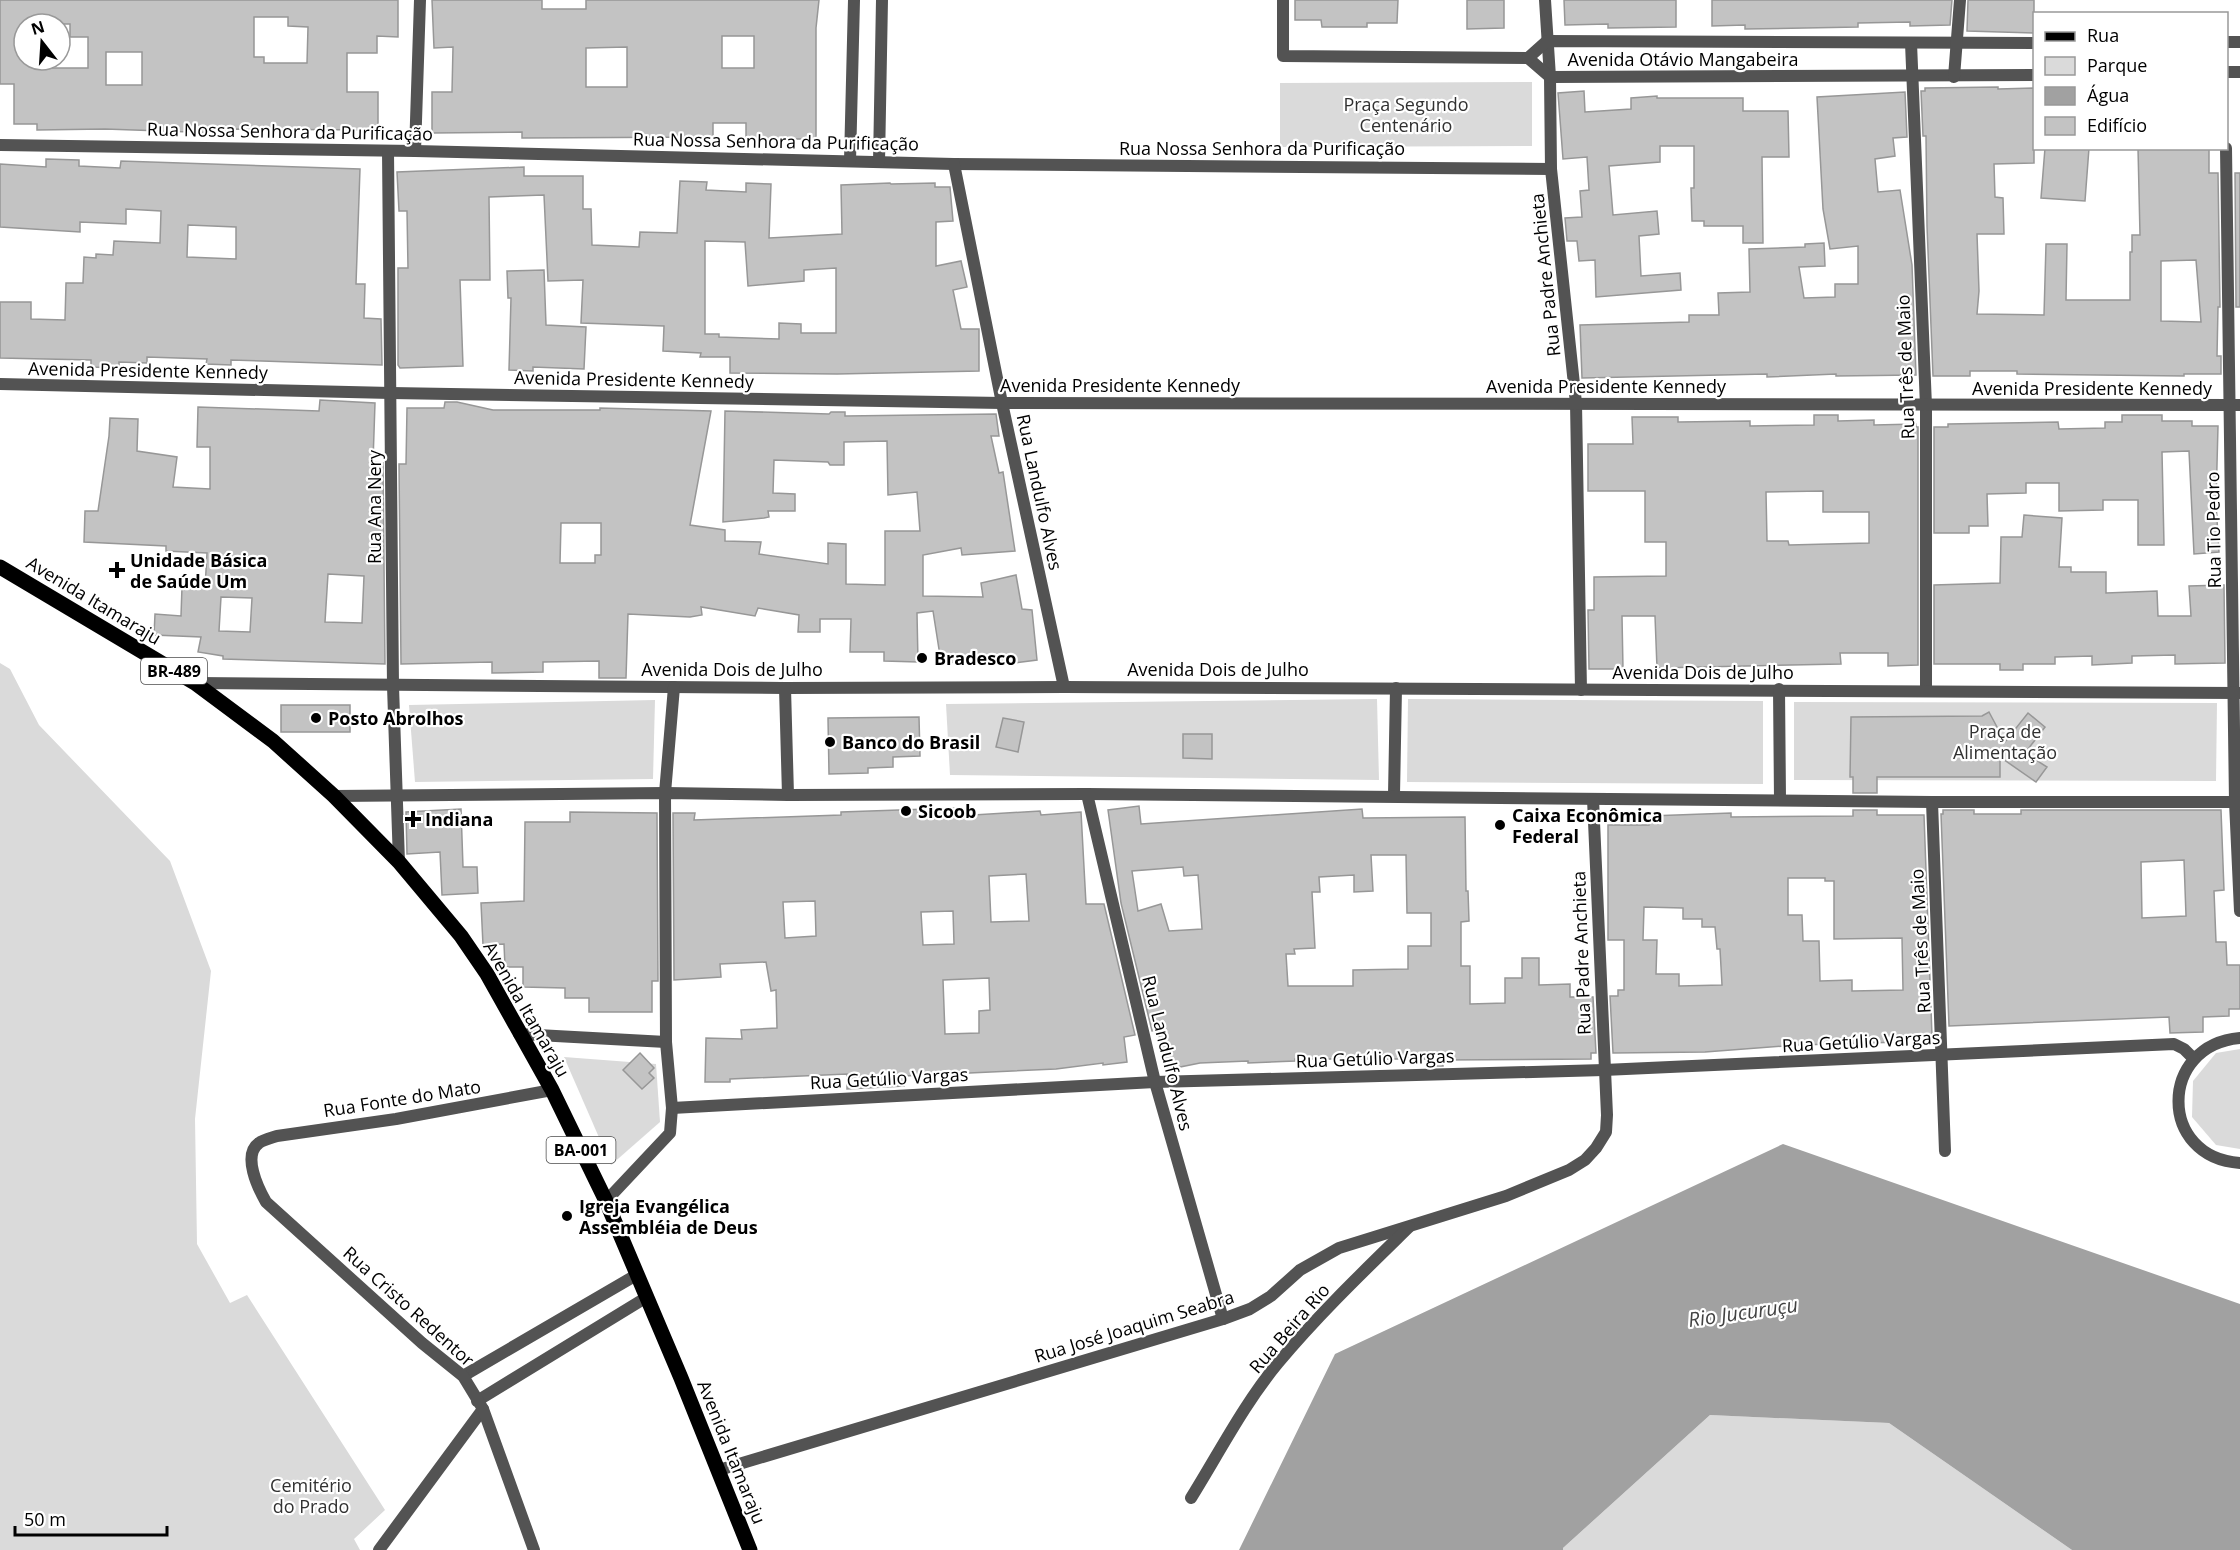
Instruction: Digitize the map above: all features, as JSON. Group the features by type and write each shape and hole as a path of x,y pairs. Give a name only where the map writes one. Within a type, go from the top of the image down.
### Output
{"main road":[{"name":"Avenida Itamaraju","path":"0,567 195,683 273,741 334,796 399,862 461,936 488,974 519,1034 552,1090 606,1201 750,1550"}],"street":[{"path":"415,151 420,0"},
{"path":"850,161 854,0"},
{"path":"879,162 882,0"},
{"path":"1283,0 1283,56 1528,58"},
{"name":"Rua Padre Anchieta","path":"1545,0 1550,77 1551,169 1576,403 1581,690"},
{"path":"1954,77 1959,0"},
{"name":"Avenida Otávio Mangabeira","path":"2033,43 1547,41 1528,58 1550,77 2033,75"},
{"name":"Rua Três de Maio","path":"1911,43 1926,406 1926,690"},
{"name":"Rua Nossa Senhora da Purificação","path":"0,145 415,151 954,164 1551,169"},
{"name":"Rua Tio Pedro","path":"2226,150 2235,405 2240,911"},
{"name":"Rua Ana Nery","path":"388,151 393,686 399,862"},
{"name":"Rua Landulfo Alves","path":"954,164 1002,403 1064,687"},
{"name":"Avenida Presidente Kennedy","path":"0,384 1002,403 2235,405"},
{"name":"Avenida Dois de Julho","path":"195,683 785,688 1779,689 2237,693"},
{"path":"606,1201 670,1133 672,1108 666,1042 665,793 674,687"},
{"path":"785,688 788,795"},
{"path":"1394,795 1396,688"},
{"path":"1779,689 1780,799"},
{"path":"334,796 665,793 1087,794 1394,795 1932,802 2238,802"},
{"name":"Rua Landulfo Alves","path":"1087,794 1155,1082 1223,1319"},
{"name":"Rua Padre Anchieta","path":"1593,799 1604,1070"},
{"name":"Rua Três de Maio","path":"1932,802 1945,1152"},
{"path":"519,1034 666,1042"},
{"path":"2240,1038 2227,1039 2209,1046 2194,1059 2183,1074 2178,1093 2178,1111 2184,1129 2195,1144 2210,1156 2228,1163 2240,1164"},
{"name":"Rua Getúlio Vargas","path":"672,1108 1155,1082 1604,1070 2174,1044 2184,1049 2194,1059"},
{"name":"Rua José Joaquim Seabra","path":"718,1470 1223,1319 1250,1309 1271,1296 1315,1260 1339,1248 1545,1182 1585,1160 1606,1132 1604,1070"},
{"name":"Rua Fonte do Mato","path":"259,1143 292,1133 396,1119 552,1090"},
{"name":"Rua Cristo Redentor","path":"259,1143 252,1155 252,1164 258,1188 266,1202 422,1343 463,1376 480,1405 534,1550"},
{"name":"Rua Beira Rio","path":"1191,1498 1235,1425 1277,1365 1353,1282 1411,1226"},
{"path":"463,1376 638,1275"},
{"path":"379,1550 480,1405 647,1297"}],"green space":[{"name":"Praça Segundo Centenário","path":"1532,82 1532,146 1280,147 1280,83"},
{"name":"Cemitério do Prado","path":"0,663 10,669 39,725 170,861 211,971 195,1119 197,1244 230,1303 247,1295 385,1510 354,1539 360,1550 0,1550"},
{"path":"1377,699 1379,780 950,775 946,704"},
{"path":"1408,699 1763,701 1763,784 1407,782"},
{"path":"655,700 653,779 415,782 409,705"},
{"name":"Praça de Alimentação","path":"1794,702 2217,703 2216,781 1794,780"},
{"path":"2240,1049 2240,1149 2216,1145 2192,1117 2193,1081 2216,1053"},
{"path":"564,1057 656,1064 660,1122 611,1165"},
{"path":"1710,1415 1889,1423 2072,1550 1563,1550"}],"water":[{"name":"Rio Jucuruçu","path":"1783,1144 2240,1304 2240,1550 2072,1550 1889,1423 1710,1415 1563,1550 1239,1550 1335,1354"}],"building":[{"path":"0,0 398,0 398,37 377,36 377,53 347,53 347,92 378,92 378,130 235,129 235,133 219,133 105,129 37,130 37,124 14,124 14,84 0,84","holes":["254,17 288,17 288,26 308,27 307,63 264,63 264,57 254,57","106,52 142,52 142,85 106,85"]},
{"path":"432,0 542,0 542,9 586,9 586,0 819,0 816,28 816,139 746,139 746,123 713,123 713,137 522,138 522,132 432,133 432,92 452,92 453,47 434,48","holes":["722,36 754,36 754,68 722,68","627,47 627,87 586,87 586,48"]},
{"path":"1295,0 1398,0 1397,23 1367,23 1367,27 1322,27 1321,20 1295,20"},
{"path":"1467,0 1504,0 1504,28 1467,29"},
{"path":"1564,0 1676,0 1676,27 1608,28 1608,24 1565,25"},
{"path":"1712,0 1952,0 1950,25 1910,26 1910,22 1858,23 1858,27 1745,29 1745,25 1712,26"},
{"path":"1968,0 2034,0 2033,33 1967,31"},
{"path":"1925,88 2033,88 2034,163 1994,164 1995,197 2003,198 2004,234 1977,234 1979,291 1977,314 2044,315 2046,244 2067,244 2066,300 2130,300 2132,235 2140,235 2138,150 2209,150 2209,173 2218,173 2220,307 2218,307 2217,356 2221,356 2221,374 2184,374 2184,376 2017,374 2017,371 1970,371 1970,376 1933,376 1926,136 1923,136 1921,91 1925,91","holes":["2196,260 2201,322 2161,321 2161,261"]},
{"path":"1584,91 1585,112 1631,109 1631,98 1657,96 1657,98 1743,98 1743,111 1788,111 1789,157 1762,157 1763,243 1743,243 1743,226 1704,226 1704,221 1692,221 1691,188 1694,188 1694,146 1660,146 1660,162 1609,166 1613,215 1657,211 1659,234 1639,236 1641,276 1680,273 1681,290 1596,297 1595,260 1579,261 1577,241 1567,241 1565,218 1582,217 1580,191 1589,190 1587,157 1563,159 1558,93"},
{"path":"1905,92 1907,137 1893,138 1895,156 1875,159 1878,192 1900,190 1912,265 1916,375 1836,376 1836,374 1767,377 1767,374 1582,378 1580,325 1689,322 1689,315 1719,315 1718,293 1750,292 1749,249 1805,247 1805,244 1824,243 1825,266 1799,267 1804,298 1835,297 1835,284 1858,284 1858,246 1830,249 1823,209 1817,97"},
{"path":"2045,150 2089,150 2085,201 2041,198"},
{"path":"46,159 79,160 79,166 120,168 121,161 360,169 356,284 365,284 364,318 381,319 382,365 231,360 231,365 206,364 207,359 147,357 147,363 119,362 119,368 91,367 91,360 0,358 0,302 31,302 31,319 65,320 66,283 83,283 84,257 96,258 96,254 113,255 114,241 160,243 161,211 126,209 126,224 80,222 80,232 0,227 0,164 46,167","holes":["188,225 236,227 236,259 187,257"]},
{"path":"524,167 524,176 583,176 583,209 591,209 592,245 639,247 640,232 677,233 680,181 707,182 706,190 746,192 746,183 771,184 769,238 842,234 841,185 935,183 935,187 950,187 953,221 936,222 936,266 961,261 967,287 953,290 961,329 979,329 979,371 837,374 730,373 730,357 700,357 701,353 663,351 664,326 581,323 583,280 548,281 544,195 489,197 490,280 460,280 463,366 400,368 398,365 398,268 408,268 407,211 399,211 397,172","holes":["705,241 745,242 748,286 804,281 804,270 836,268 836,333 801,333 801,324 779,323 779,339 719,337 719,334 705,334"]},
{"path":"2235,173 2240,173 2240,307 2236,307"},
{"path":"544,270 546,325 586,327 584,369 533,367 533,371 509,370 511,298 508,298 507,271"},
{"path":"320,400 375,403 373,462 383,463 385,664 223,659 223,656 198,652 201,637 154,635 155,614 181,616 182,587 205,588 207,553 166,551 166,546 84,542 85,511 98,511 110,418 138,419 137,451 177,457 173,487 210,489 210,447 197,447 198,407 319,411","holes":["328,574 364,576 362,623 325,622","221,597 252,598 250,632 219,631"]},
{"path":"445,402 457,402 493,410 600,410 600,408 711,411 690,525 725,530 725,541 761,542 759,554 828,564 828,543 846,544 846,584 885,585 885,531 920,531 917,492 888,495 887,441 844,442 844,465 830,465 828,462 774,460 773,493 795,494 795,511 768,511 769,517 723,522 725,411 829,414 845,412 845,416 996,414 999,436 991,436 999,473 1003,472 1015,551 962,555 961,548 923,555 923,596 983,597 981,583 1016,575 1022,609 1032,610 1037,660 1006,664 941,662 933,611 917,613 918,662 884,661 884,652 850,652 851,619 820,619 820,632 798,632 799,615 758,608 755,616 701,607 702,615 690,617 628,614 626,678 599,678 599,661 543,662 543,672 492,673 492,662 401,664 399,464 406,464 407,408 444,408","holes":["561,523 601,523 601,555 595,555 595,563 560,563"]},
{"path":"1814,415 1838,415 1838,421 1874,420 1874,425 1916,424 1918,427 1918,665 1888,666 1888,653 1840,653 1841,664 1657,668 1655,616 1622,616 1623,669 1589,669 1588,610 1594,610 1594,577 1666,576 1666,542 1645,542 1645,491 1588,491 1588,444 1633,444 1632,417 1678,417 1678,422 1750,421 1750,426 1814,425","holes":["1823,491 1823,512 1869,512 1869,543 1789,545 1788,541 1767,541 1766,492"]},
{"path":"2122,415 2162,415 2162,421 2192,421 2192,426 2218,426 2216,503 2219,552 2194,554 2189,451 2162,452 2164,545 2138,545 2138,500 2103,500 2103,510 2059,511 2059,483 2026,483 2026,493 1987,494 1988,526 1969,526 1969,533 1934,533 1934,427 1948,427 1948,424 2058,422 2059,429 2105,428 2105,422 2122,422"},
{"path":"2024,515 2062,518 2059,567 2071,567 2071,572 2106,572 2106,593 2157,591 2158,616 2191,616 2189,586 2224,585 2225,663 2175,664 2175,655 2132,656 2132,663 2092,665 2092,656 2055,657 2055,664 2023,664 2023,670 2000,670 2000,664 1934,664 1934,585 2000,583 2001,537 2022,537"},
{"name":"Posto Abrolhos","path":"281,705 350,705 350,732 281,732"},
{"path":"1989,712 2005,742 2028,713 2045,727 2025,753 2047,767 2036,782 2000,757 2000,777 1877,777 1877,793 1853,793 1853,777 1850,777 1851,717 1982,716"},
{"path":"919,717 920,756 893,757 893,767 868,768 868,773 829,774 828,718"},
{"path":"1003,718 1024,722 1018,752 996,747"},
{"path":"1183,734 1212,734 1212,759 1183,758"},
{"path":"1139,806 1141,824 1362,809 1363,818 1465,817 1466,891 1468,891 1469,921 1461,922 1461,966 1470,966 1470,1004 1505,1003 1505,978 1522,978 1522,958 1539,958 1539,985 1570,984 1570,997 1593,997 1596,1053 1591,1053 1591,1059 1443,1060 1443,1066 1427,1066 1427,1059 1295,1059 1295,1061 1248,1063 1248,1061 1200,1063 1165,1070 1158,1030 1152,1031 1121,903 1108,810","holes":["1371,855 1406,855 1407,913 1431,913 1431,946 1408,946 1408,969 1353,970 1353,986 1288,986 1286,954 1295,954 1294,949 1315,948 1312,892 1320,892 1319,877 1354,875 1354,892 1373,891","1183,867 1184,876 1198,875 1202,929 1169,931 1161,904 1138,911 1132,871"]},
{"path":"957,808 957,816 1040,811 1041,815 1081,812 1086,904 1104,904 1135,1035 1124,1037 1127,1062 1056,1069 904,1076 904,1086 847,1089 847,1074 705,1082 706,1038 742,1039 741,1030 777,1028 776,990 771,991 766,962 720,964 721,977 674,980 673,813 695,813 694,820 841,815 841,812","holes":["1026,874 1029,921 991,922 989,876","815,901 816,936 785,938 783,902","953,911 954,944 923,945 921,912","989,978 990,1010 979,1011 979,1033 945,1034 943,980"]},
{"path":"461,809 463,867 477,867 478,893 442,895 440,852 407,854 406,812"},
{"path":"1853,810 1877,810 1877,815 1924,815 1932,1036 1901,1037 1901,1042 1798,1045 1705,1052 1613,1053 1610,996 1618,996 1618,990 1624,990 1624,940 1608,940 1608,825 1649,825 1649,816 1731,813 1731,817 1853,816","holes":["1788,878 1825,878 1825,881 1834,881 1834,939 1902,938 1903,990 1852,991 1852,980 1820,981 1819,941 1803,941 1802,915 1788,915","1644,907 1683,908 1683,919 1702,919 1702,927 1715,927 1717,949 1720,949 1722,985 1679,986 1679,974 1656,974 1657,940 1643,940"]},
{"path":"1943,810 1974,810 1974,814 2021,814 2021,810 2221,810 2224,890 2214,891 2216,942 2226,942 2227,965 2240,965 2240,1009 2229,1009 2229,1016 2203,1017 2203,1032 2170,1033 2169,1017 1949,1026 1941,814","holes":["2184,860 2186,916 2142,918 2141,862"]},
{"path":"570,812 657,813 658,981 652,981 652,1012 589,1012 589,998 565,998 565,988 523,987 523,967 505,967 504,944 483,945 481,903 524,901 525,822 570,822"},
{"path":"640,1053 654,1068 649,1073 654,1078 642,1089 623,1070"}],"place":[{"name":"Unidade Básica de Saúde Um","path":"117,570"},
{"name":"Bradesco","path":"922,658"},
{"name":"Posto Abrolhos","path":"316,718"},
{"name":"Banco do Brasil","path":"830,742"},
{"name":"Sicoob","path":"906,811"},
{"name":"Indiana","path":"413,819"},
{"name":"Caixa Econômica Federal","path":"1500,825"},
{"name":"Igreja Evangélica Assembléia de Deus","path":"567,1216"}]}
